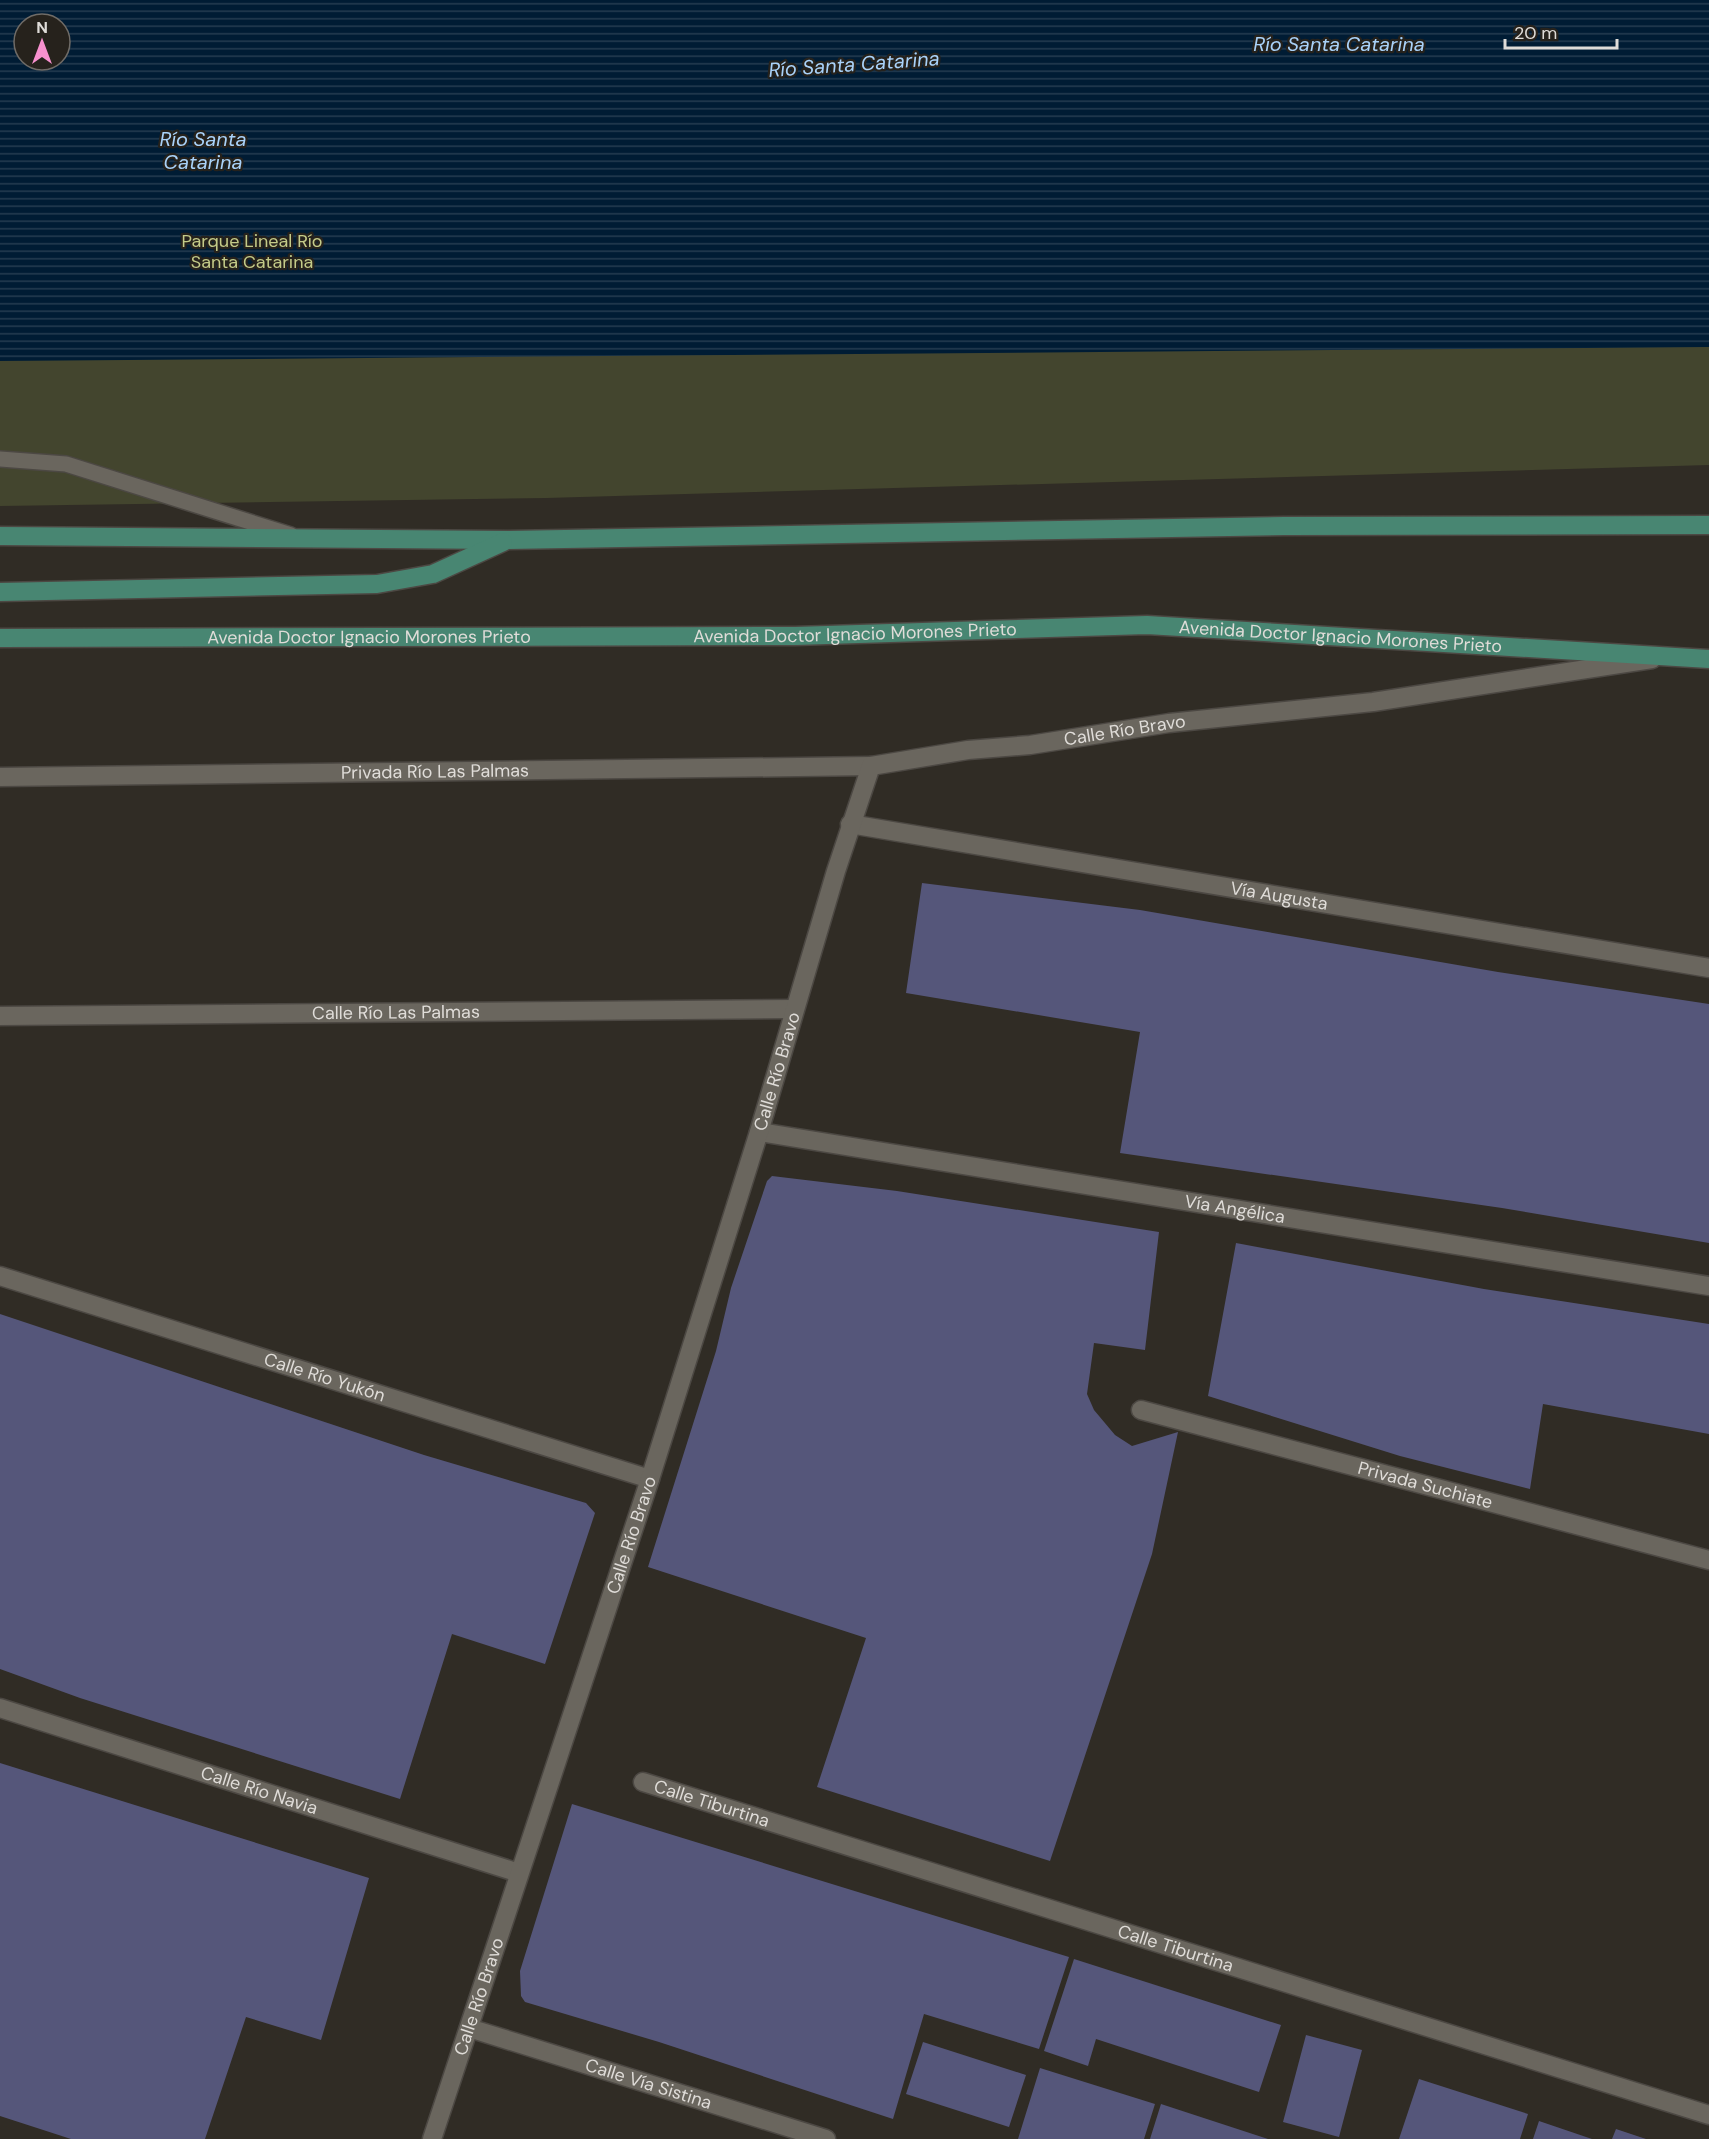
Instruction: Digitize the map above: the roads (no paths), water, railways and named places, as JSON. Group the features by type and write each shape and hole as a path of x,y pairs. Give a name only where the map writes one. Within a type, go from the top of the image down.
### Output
{"main road":[{"path":"0,536 508,540 1260,526 1709,525"},
{"path":"0,592 377,584 433,574 508,540"},
{"name":"Avenida Doctor Ignacio Morones Prieto","path":"0,638 795,636 1147,625 1709,659"}],"street":[{"name":"Calle Río Bravo","path":"432,2139 650,1479 759,1132 793,1010 850,824 871,766 968,750 1030,745 1169,723 1373,702 1666,657"},
{"name":"Privada Río Las Palmas","path":"0,777 871,766"},
{"name":"Vía Augusta","path":"850,824 1709,968"},
{"name":"Calle Río Las Palmas","path":"0,1016 793,1010"},
{"name":"Vía Angélica","path":"759,1132 1709,1286"},
{"name":"Calle Río Yukón","path":"0,1276 650,1479"},
{"name":"Privada Suchiate","path":"1141,1410 1709,1560"},
{"name":"Calle Río Navia","path":"0,1708 519,1873"},
{"name":"Calle Tiburtina","path":"643,1782 1709,2115"},
{"name":"Calle Vía Sistina","path":"469,2028 826,2139"}],"lane":[{"path":"0,459 66,464 302,538"}],"water":[{"name":"Río Santa Catarina","path":"0,0 1709,0 1709,347 0,361"}],"park label":[{"name":"Parque Lineal Río Santa Catarina","path":"252,251"}]}
